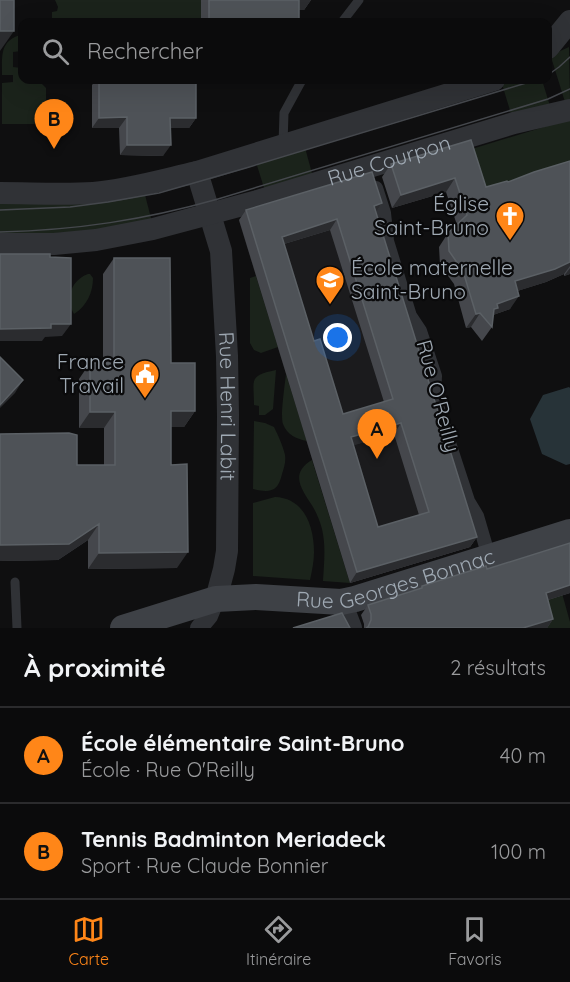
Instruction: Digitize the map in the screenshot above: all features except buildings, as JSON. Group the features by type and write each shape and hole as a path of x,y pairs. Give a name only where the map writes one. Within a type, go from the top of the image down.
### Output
{"main road":[{"name":"Rue Georges Bonnac","path":"123,628 216,599 256,597 341,602 355,599 570,532"}],"street":[{"path":"552,43 570,20 567,0"},
{"path":"0,193 91,193 124,189 196,172 481,84"},
{"name":"Rue Courpon","path":"0,244 54,244 96,240 153,229 514,123 570,110"},
{"name":"Rue O'Reilly","path":"369,166 384,213 387,241 410,316 420,331 435,376 434,397 468,501 477,516 489,557"},
{"name":"Rue Henri Labit","path":"196,172 221,251 227,356 227,551 225,569 216,599"},
{"path":"199,628 209,616 216,599"},
{"path":"341,602 351,628"}],"lane":[{"path":"345,18 359,0"},
{"path":"283,144 284,113 300,84"},
{"path":"15,582 17,628"}],"shaded area":[{"path":"55,0 217,0 217,18 52,18 52,12 57,11"},
{"path":"18,36 18,51 13,52 13,67 18,68 18,84 42,84 46,88 46,124 2,124 2,83 13,82 13,75 2,75 2,62 6,45"},
{"path":"569,47 570,101 565,102 552,60 552,56"},
{"path":"502,84 543,84 550,106 512,117"},
{"path":"570,119 570,173 477,202 462,152"},
{"path":"304,144 313,177 265,191 255,159"},
{"path":"357,184 470,547 350,583 239,221"},
{"path":"144,191 152,222 114,229 0,237 0,200"},
{"path":"88,274 93,278 92,288 86,303 74,314 70,302 71,291 77,281"},
{"path":"256,276 278,347 261,353 254,350 250,343 250,278"},
{"path":"276,370 273,409 265,415 259,415 259,406 254,405 255,380 261,374"},
{"path":"286,374 307,441 293,436 283,424 282,408"},
{"path":"569,387 570,464 566,465 542,454 530,419 543,395"},
{"path":"254,421 274,427 285,455 280,480 276,488 269,491 253,489"},
{"path":"312,460 350,583 323,581 322,529 316,512 302,489 299,477 305,465"},
{"path":"275,497 293,502 300,508 309,523 314,542 310,580 253,576 253,503"},
{"path":"552,557 570,628 546,628 527,565"}],"tram line":[{"path":"552,72 570,57"},
{"path":"0,210 70,207 159,193 523,84"},
{"path":"0,232 110,223 191,206 548,99 570,89"}],"place":[{"name":"Tennis Badminton Meriadeck","path":"54,149"},
{"name":"Église Saint-Bruno","path":"510,242"},
{"name":"École maternelle Saint-Bruno","path":"330,306"},
{"name":"France Travail","path":"145,400"},
{"name":"École élémentaire Saint-Bruno","path":"377,459"}]}
